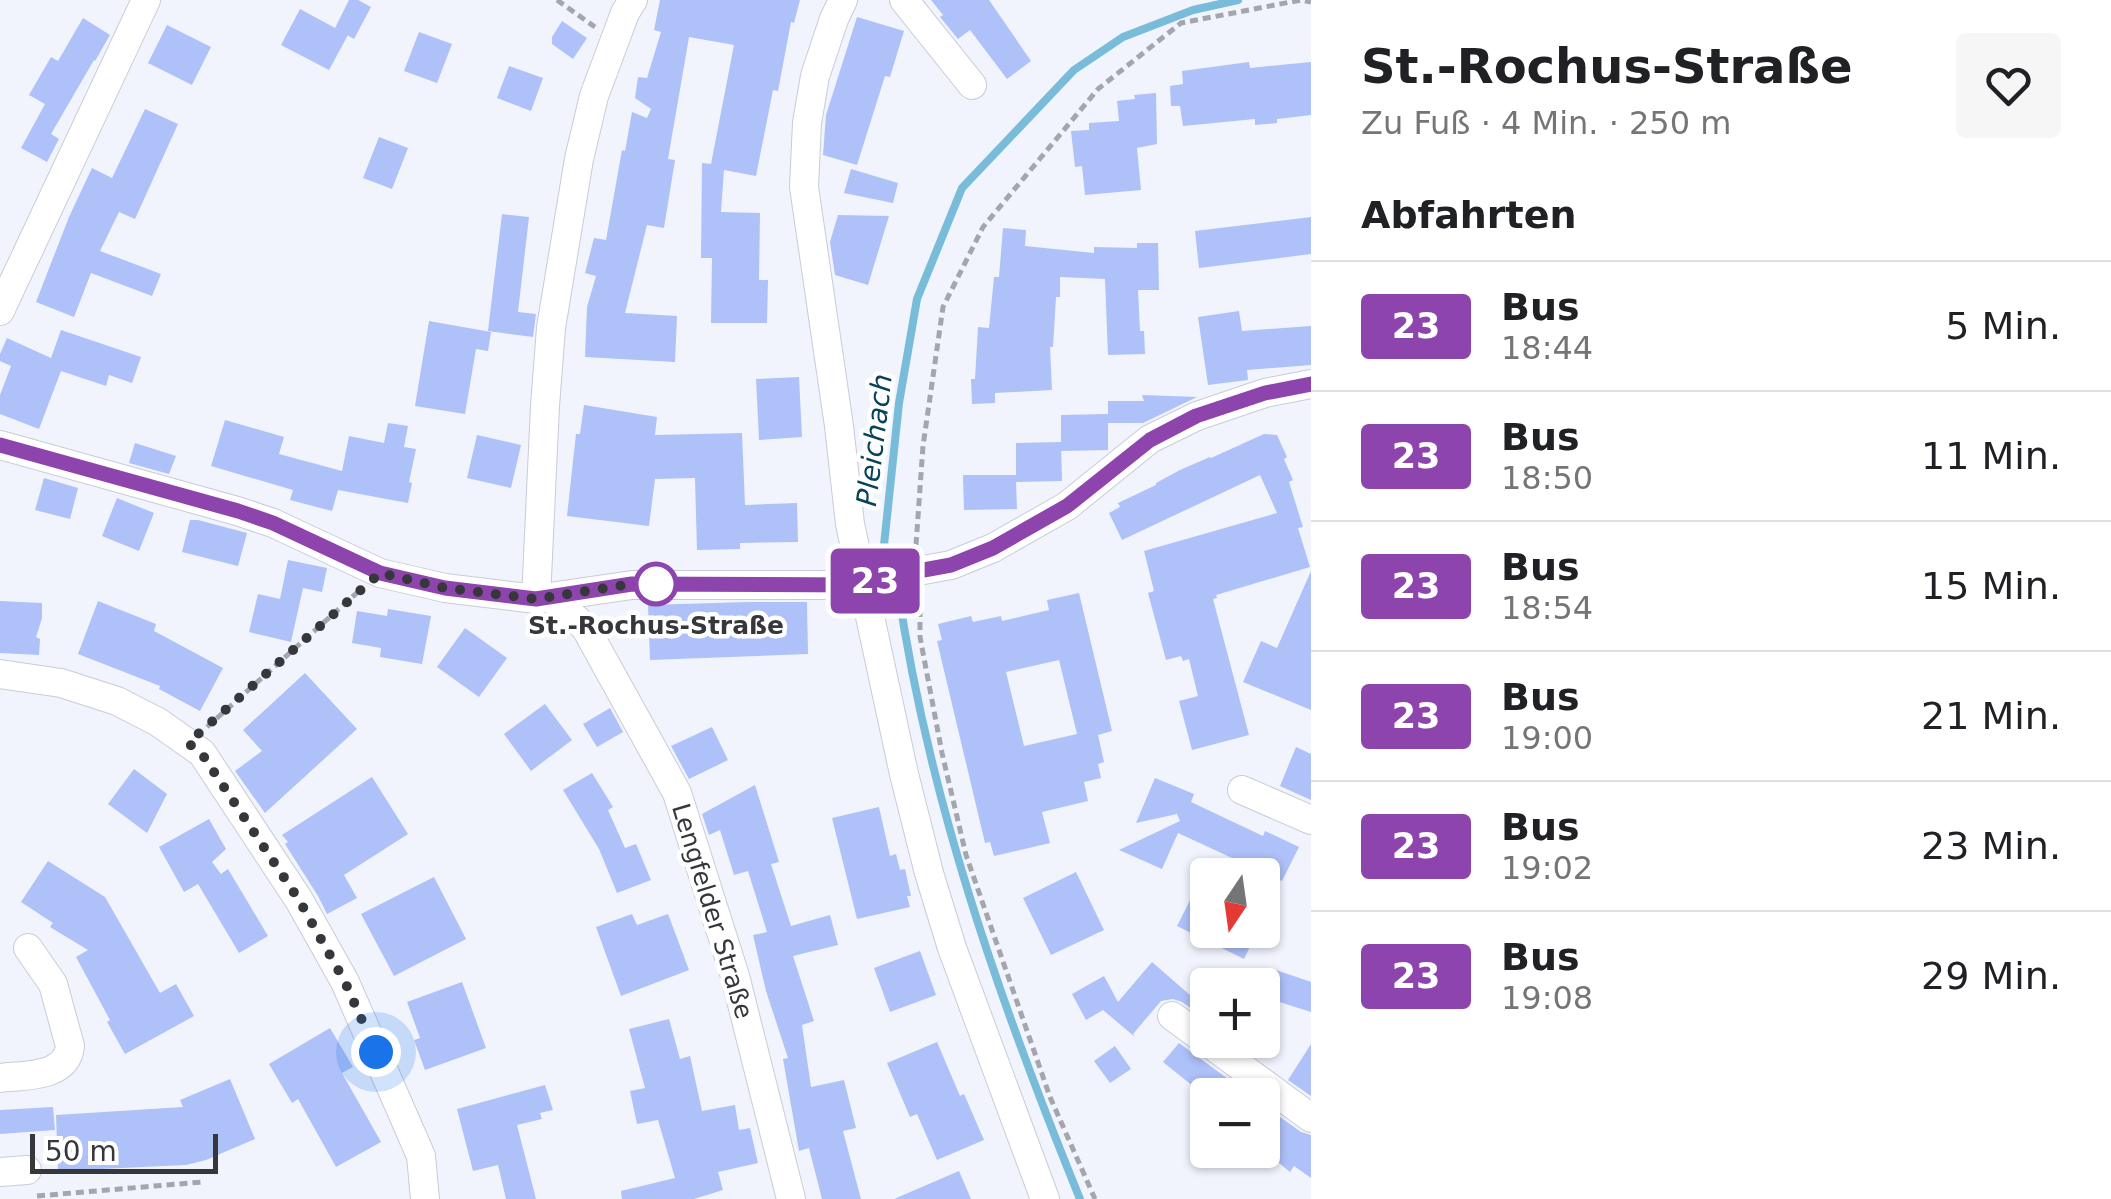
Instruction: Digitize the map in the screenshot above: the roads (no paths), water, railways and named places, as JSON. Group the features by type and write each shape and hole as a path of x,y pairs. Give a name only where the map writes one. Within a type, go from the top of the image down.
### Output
{"street":[{"path":"0,311 146,0"},
{"path":"544,598 545,406 551,328 579,160 594,96 633,0"},
{"path":"844,0 815,76 807,123 804,187 850,524 929,873 952,948 1045,1199"},
{"path":"904,0 972,86"},
{"path":"0,446 273,523 380,573 445,588 544,598 632,584 863,585 951,565 993,548 1067,506 1150,440 1196,416 1265,393 1311,384"},
{"name":"Lengfelder Straße","path":"544,598 585,627 677,793 735,976 791,1199"},
{"path":"0,674 61,682 117,702 158,722 202,754 299,900 345,982 421,1156 425,1199"},
{"path":"1242,790 1311,820"},
{"path":"0,1078 45,1073 69,1057 70,1046 53,984 28,948"},
{"path":"1172,1016 1311,1118"}],"waterway":[{"name":"Pleichach","path":"893,569 884,545 899,403 917,299 962,188 1074,70 1123,37 1193,10 1238,0"},
{"name":"Pleichach","path":"897,582 927,740 969,896 1021,1049 1080,1199"}],"place":[{"name":"St.-Rochus-Straße","path":"656,584"}]}
